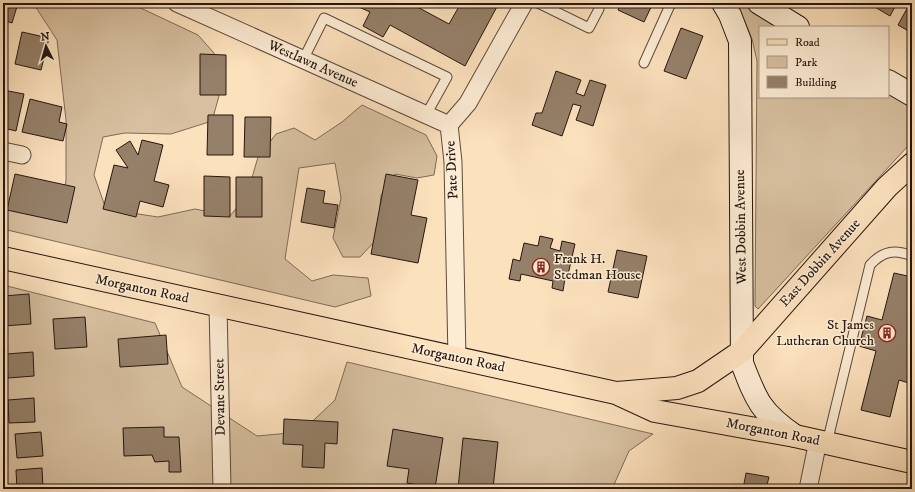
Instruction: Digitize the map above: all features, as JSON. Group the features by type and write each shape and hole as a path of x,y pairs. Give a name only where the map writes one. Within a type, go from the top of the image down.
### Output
{"main road":[{"name":"West Dobbin Avenue","path":"723,3 730,15 740,41 742,363 752,390 766,414 795,436"},
{"path":"759,3 796,26"},
{"path":"889,82 912,96"},
{"name":"East Dobbin Avenue","path":"616,393 676,388 698,381 742,351 887,187 912,164"},
{"name":"Morganton Road","path":"3,258 616,393 655,411 795,436 912,462"}],"street":[{"name":"Westlawn Avenue","path":"177,3 449,125"},
{"name":"Pate Drive","path":"457,358 453,162 449,125 468,103 524,3"},
{"path":"3,151 22,155"},
{"name":"Devane Street","path":"218,306 222,489"},
{"path":"808,489 823,442"}],"lane":[{"path":"538,3 588,28 599,9"},
{"path":"644,63 670,3"},
{"path":"303,60 324,18 447,77 426,115"},
{"path":"823,442 870,265 878,256 890,251 912,256"}],"green space":[{"path":"31,3 130,3 198,35 214,53 219,96 212,121 171,134 125,133 103,137 94,175 106,209 158,217 195,209 230,216 247,195 258,157 276,134 294,128 315,140 342,122 362,105 426,135 437,156 434,175 417,178 395,174 381,195 377,239 360,257 343,257 333,238 341,198 335,163 299,168 285,259 312,281 333,275 368,278 371,296 335,307 3,229 3,208 37,215 62,215 66,180 66,120 57,40 35,6"},
{"path":"737,3 748,3 786,26 759,26 759,98 889,98 889,88 912,101 912,145 907,147 758,309 755,306 757,61 752,39"},
{"path":"3,285 155,323 182,387 257,436 301,432 335,400 347,362 653,434 629,451 612,489 3,489"}],"building":[{"path":"3,3 18,3 12,23 3,20"},
{"path":"361,3 410,3 449,24 461,3 499,3 465,66 390,25 383,37 363,26 370,12 359,7"},
{"path":"621,3 653,3 644,22 618,10"},
{"path":"868,3 897,3 890,16"},
{"path":"910,3 912,3 912,33 898,25"},
{"path":"681,28 703,36 686,79 664,71"},
{"path":"22,32 49,38 41,70 15,64"},
{"path":"200,54 226,55 226,95 200,95"},
{"path":"556,71 581,80 576,93 584,96 590,80 606,85 593,126 576,120 581,106 573,104 562,136 532,125 536,113 542,113"},
{"path":"3,90 24,94 16,131 3,128"},
{"path":"30,99 62,107 59,122 67,124 63,141 22,132"},
{"path":"208,115 233,115 233,155 207,155"},
{"path":"245,117 271,117 270,157 244,157"},
{"path":"142,140 163,145 154,181 169,185 163,207 140,201 136,217 103,209 114,165 128,168 116,150 130,141 138,155"},
{"path":"15,174 75,187 67,223 7,210"},
{"path":"386,174 418,180 411,215 427,218 418,263 371,254"},
{"path":"204,176 230,177 230,217 204,216"},
{"path":"236,177 262,177 262,217 236,217"},
{"path":"307,188 325,191 323,203 338,205 334,228 301,222"},
{"name":"Frank H. Stedman House","path":"540,236 553,239 550,248 560,251 562,241 575,244 567,279 565,278 563,291 552,288 553,281 521,274 520,281 509,279 513,259 520,261 524,243 538,246"},
{"path":"617,250 647,256 638,298 608,292"},
{"name":"St James Lutheran Church","path":"894,273 912,277 912,384 899,380 890,417 861,410 876,351 859,346 867,316 882,320"},
{"path":"29,294 31,324 3,326 3,296"},
{"path":"85,317 87,347 55,349 53,319"},
{"path":"166,335 168,364 120,367 118,339"},
{"path":"33,352 34,376 8,378 6,354"},
{"path":"34,398 35,422 9,423 8,400"},
{"path":"284,419 338,422 337,444 325,443 324,468 302,467 303,445 283,444"},
{"path":"164,427 164,437 179,437 181,472 169,472 169,461 155,462 152,455 124,456 123,428"},
{"path":"393,429 443,438 435,488 407,483 409,469 387,466"},
{"path":"41,432 43,456 17,458 15,434"},
{"path":"463,438 498,442 493,488 475,486 475,489 458,489"},
{"path":"42,468 43,489 17,489 16,470"},
{"path":"746,473 769,477 766,489 743,489"},
{"path":"510,485 532,489 510,489"}],"place":[{"name":"Frank H. Stedman House","path":"541,267"},
{"name":"St James Lutheran Church","path":"887,333"}]}
